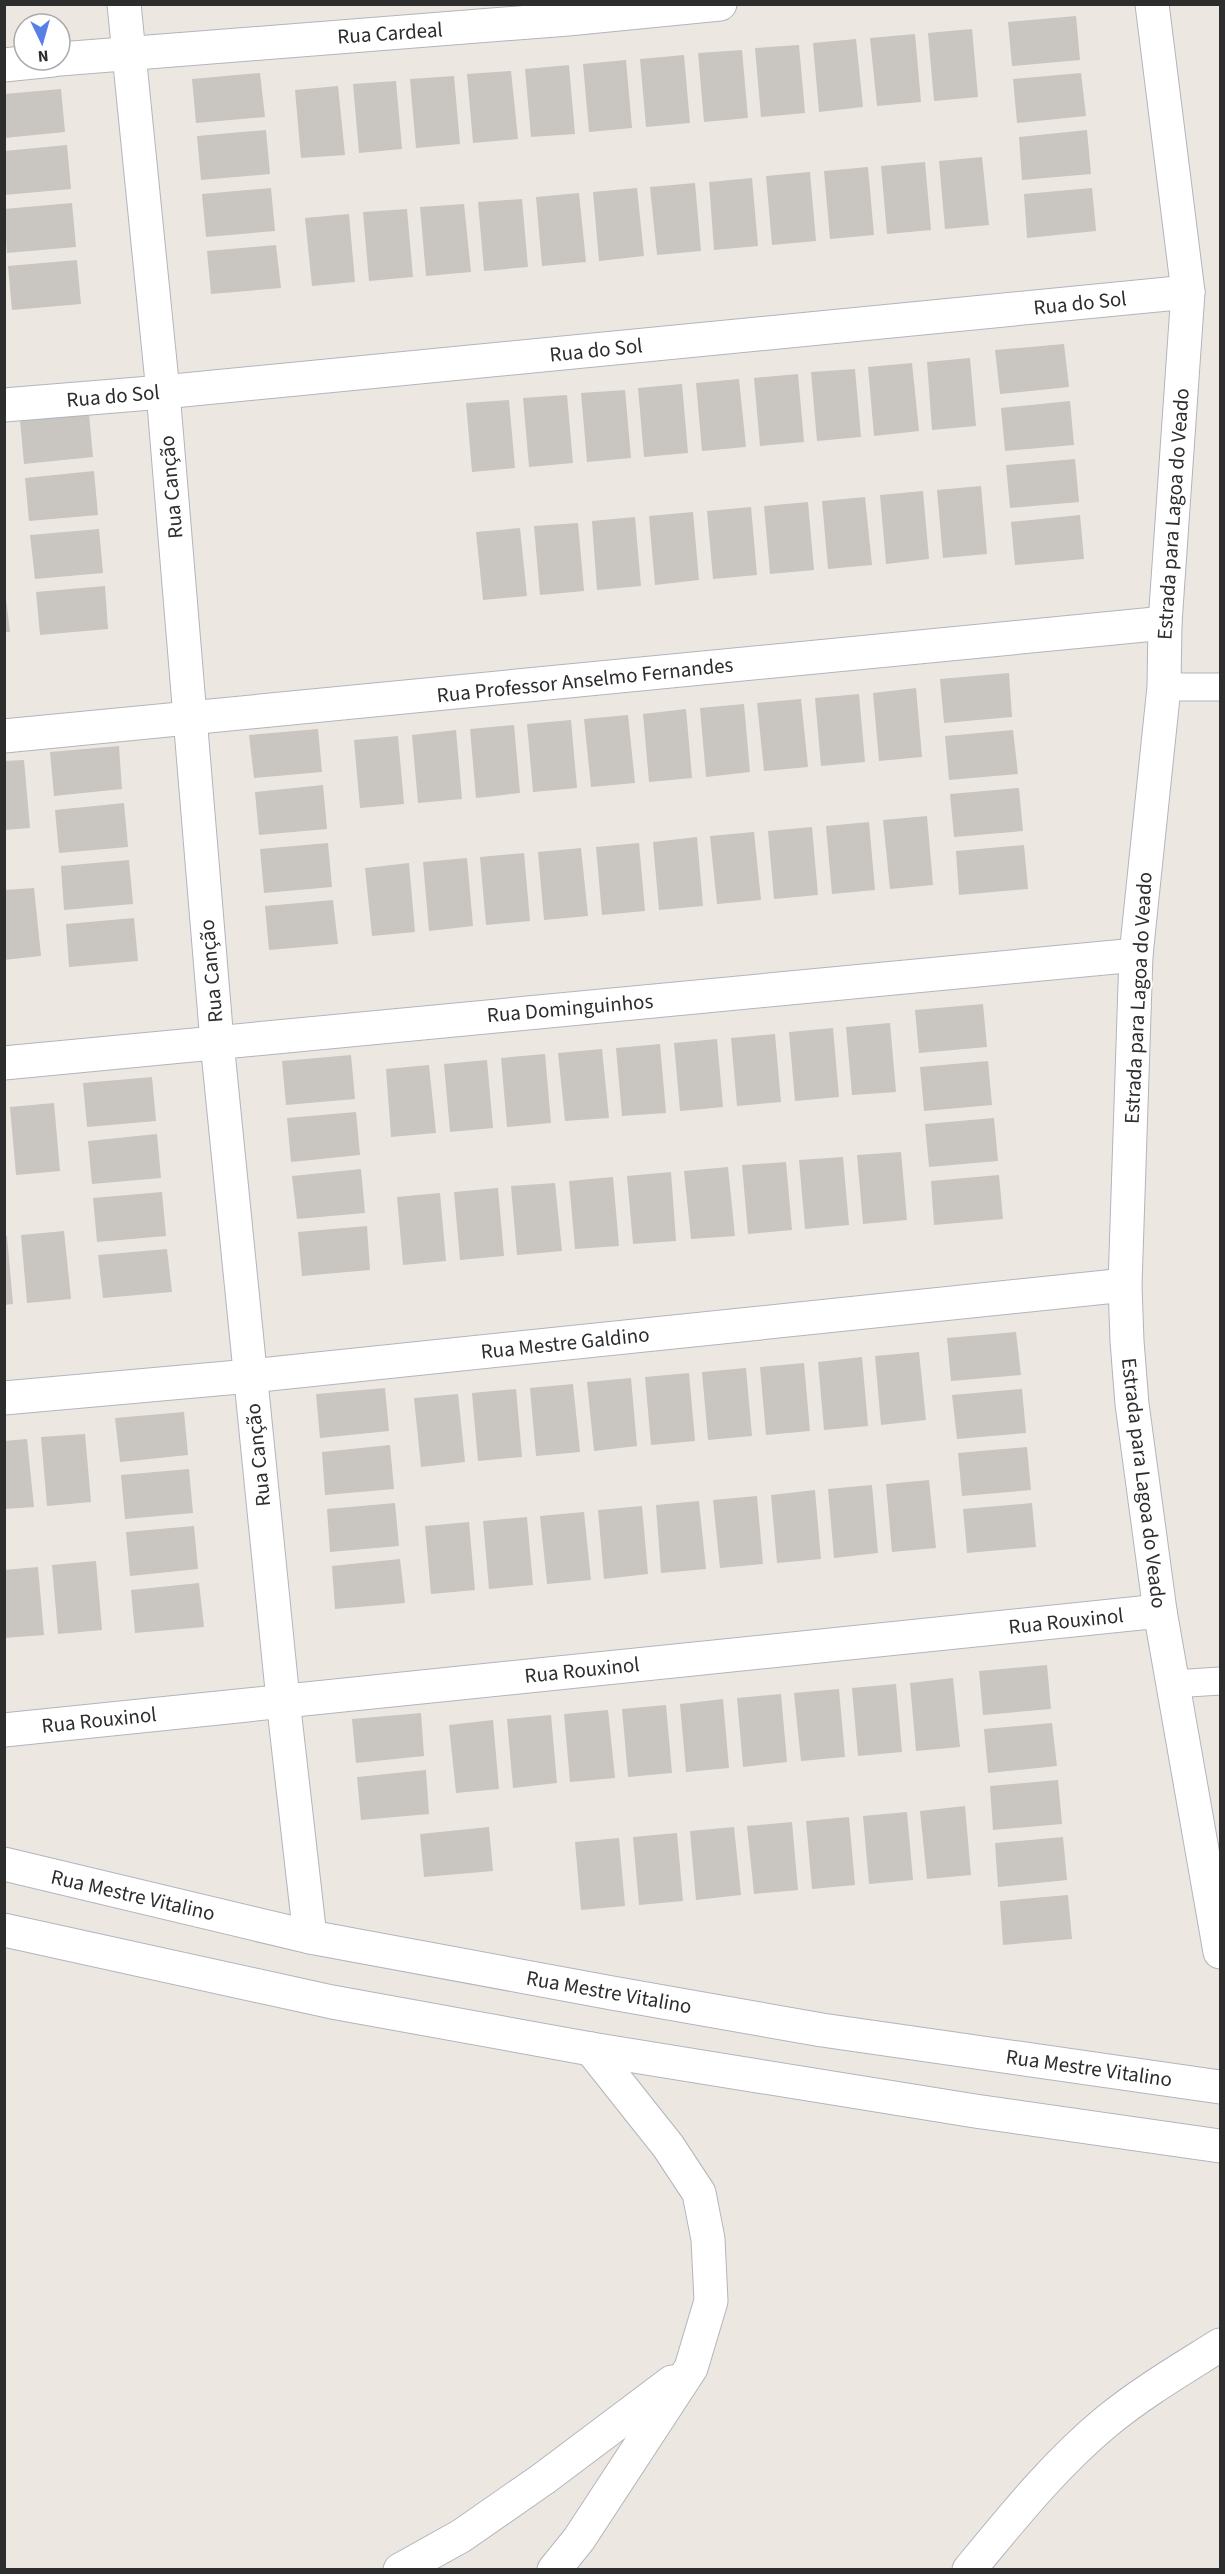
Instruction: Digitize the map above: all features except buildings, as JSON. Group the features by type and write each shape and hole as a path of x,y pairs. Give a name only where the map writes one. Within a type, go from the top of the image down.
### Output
{"street":[{"name":"Rua Canção","path":"124,4 163,392 217,1042 283,1700 310,1937"},
{"name":"Rua Cardeal","path":"72,58 567,12 720,4"},
{"name":"Estrada para Lagoa do Veado","path":"1152,4 1188,292 1165,623 1164,687 1136,955 1125,1285 1132,1404 1160,1611 1221,1952"},
{"name":"Rua do Sol","path":"4,405 163,392 1188,292"},
{"name":"Rua Professor Anselmo Fernandes","path":"4,736 1165,623"},
{"name":"Rua Dominguinhos","path":"4,1063 1136,955"},
{"name":"Rua Mestre Galdino","path":"4,1398 250,1376 1125,1285"},
{"name":"Rua Rouxinol","path":"4,1730 1160,1611"},
{"name":"Rua Mestre Vitalino","path":"4,1864 310,1937 822,2030 1221,2087"},
{"path":"4,1930 332,2002 591,2049 975,2110 1221,2146"},
{"path":"554,2570 579,2539 691,2368 711,2301 708,2239 699,2193 668,2146 591,2049"},
{"path":"969,2570 1041,2484 1107,2422 1180,2370 1221,2345"},
{"path":"400,2570 461,2536 543,2479 691,2368"}],"lane":[{"path":"1164,687 1221,687"},
{"path":"1173,1684 1221,1681"}]}
